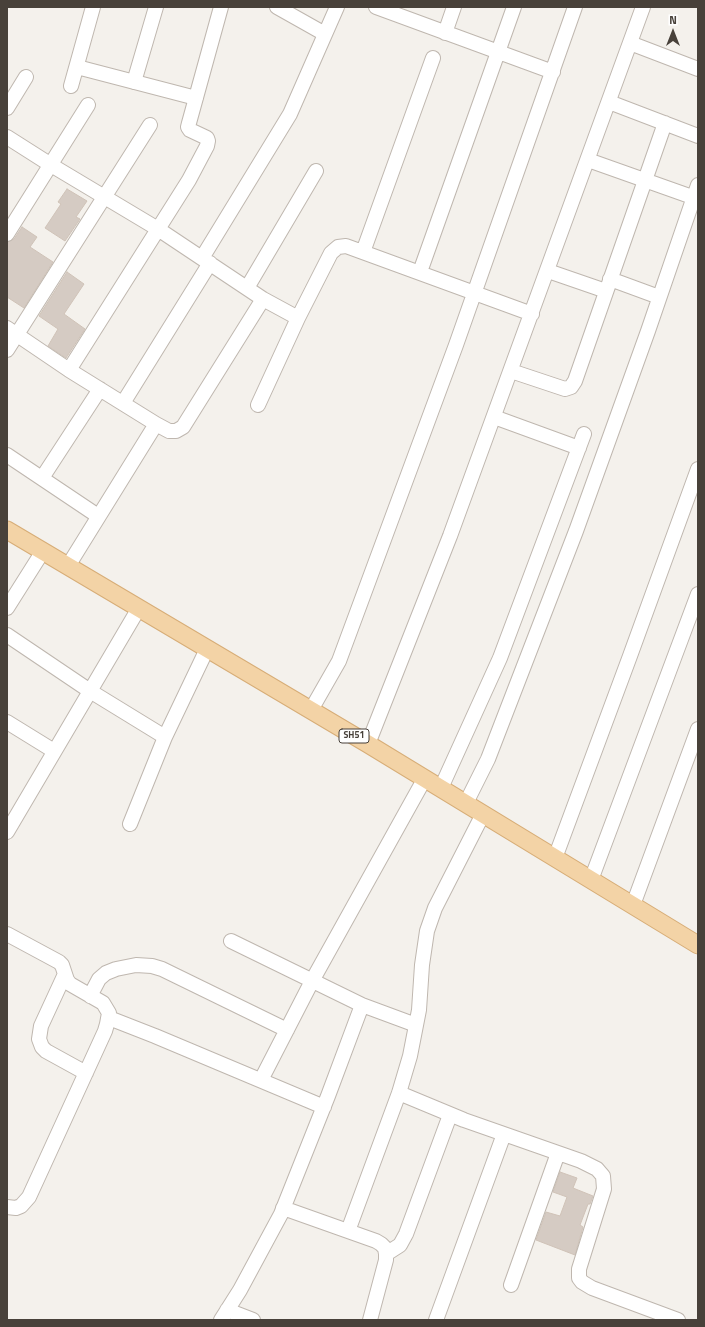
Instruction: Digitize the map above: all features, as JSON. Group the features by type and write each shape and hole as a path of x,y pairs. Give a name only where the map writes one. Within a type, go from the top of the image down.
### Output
{"main road":[{"name":"SH51","path":"7,530 425,778 698,945"}],"street":[{"path":"71,86 93,7"},
{"path":"134,82 156,7"},
{"path":"69,370 189,180 207,146 207,138 190,130 188,127 221,7"},
{"path":"277,7 325,34"},
{"path":"123,403 290,114 337,7"},
{"path":"376,7 553,72"},
{"path":"445,33 454,7"},
{"path":"420,272 514,7"},
{"path":"310,710 339,662 424,432 575,7"},
{"path":"368,744 450,536 548,271 643,7"},
{"path":"630,43 698,69"},
{"path":"363,252 433,58"},
{"path":"77,67 196,98"},
{"path":"7,108 26,77"},
{"path":"609,102 698,136"},
{"path":"7,234 88,105"},
{"path":"510,371 559,388 566,389 571,387 575,381 665,123"},
{"path":"7,350 12,331 104,196 150,124"},
{"path":"7,137 158,229 263,299 298,318"},
{"path":"466,803 488,758 576,531 696,194 645,180 588,160"},
{"path":"247,288 316,171"},
{"path":"258,405 298,318 331,253 338,247 346,246 532,314"},
{"path":"548,271 659,297"},
{"path":"12,331 69,370 156,424 169,431 176,431 183,427 263,299"},
{"path":"42,478 100,389"},
{"path":"494,417 556,440 576,454"},
{"path":"68,566 156,424"},
{"path":"441,788 500,658 584,434"},
{"path":"7,455 98,516"},
{"path":"555,858 698,469"},
{"path":"7,608 43,551"},
{"path":"591,880 698,594"},
{"path":"7,832 139,608"},
{"path":"7,635 90,691 165,737"},
{"path":"130,824 165,737 207,649"},
{"path":"7,722 54,752"},
{"path":"632,905 698,729"},
{"path":"261,1080 312,981 425,778"},
{"path":"348,1231 399,1093 410,1056 419,1010 422,965 427,931 441,897 483,814"},
{"path":"7,934 59,962 62,965 70,984 103,1003 109,1013 109,1018 86,1073 29,1197 21,1206 16,1208 7,1207"},
{"path":"231,941 362,1005 416,1025"},
{"path":"90,996 99,979 106,973 116,969 146,965 162,969 287,1030"},
{"path":"65,974 41,1026 38,1039 46,1051 86,1073"},
{"path":"253,1320 224,1315 247,1276 283,1208 324,1107 362,1005"},
{"path":"109,1018 324,1107"},
{"path":"399,1093 450,1114 581,1161 597,1169 603,1176 603,1195 579,1269 579,1278 582,1282 592,1288 678,1320"},
{"path":"386,1254 400,1245 406,1234 450,1114"},
{"path":"436,1320 504,1134"},
{"path":"511,1285 558,1153"},
{"path":"283,1208 381,1244 386,1254 384,1268 370,1320"}],"building":[{"path":"67,189 87,201 76,217 80,219 65,241 45,228 61,204 58,202"},
{"path":"22,227 37,237 30,247 53,262 24,308 7,297 7,242 14,239"},
{"path":"67,272 84,284 64,314 85,329 66,358 48,346 58,329 39,316"},
{"path":"560,1172 577,1178 573,1188 593,1196 590,1204 588,1204 580,1225 583,1227 575,1255 536,1240 546,1212 560,1216 567,1197 553,1192"}]}
